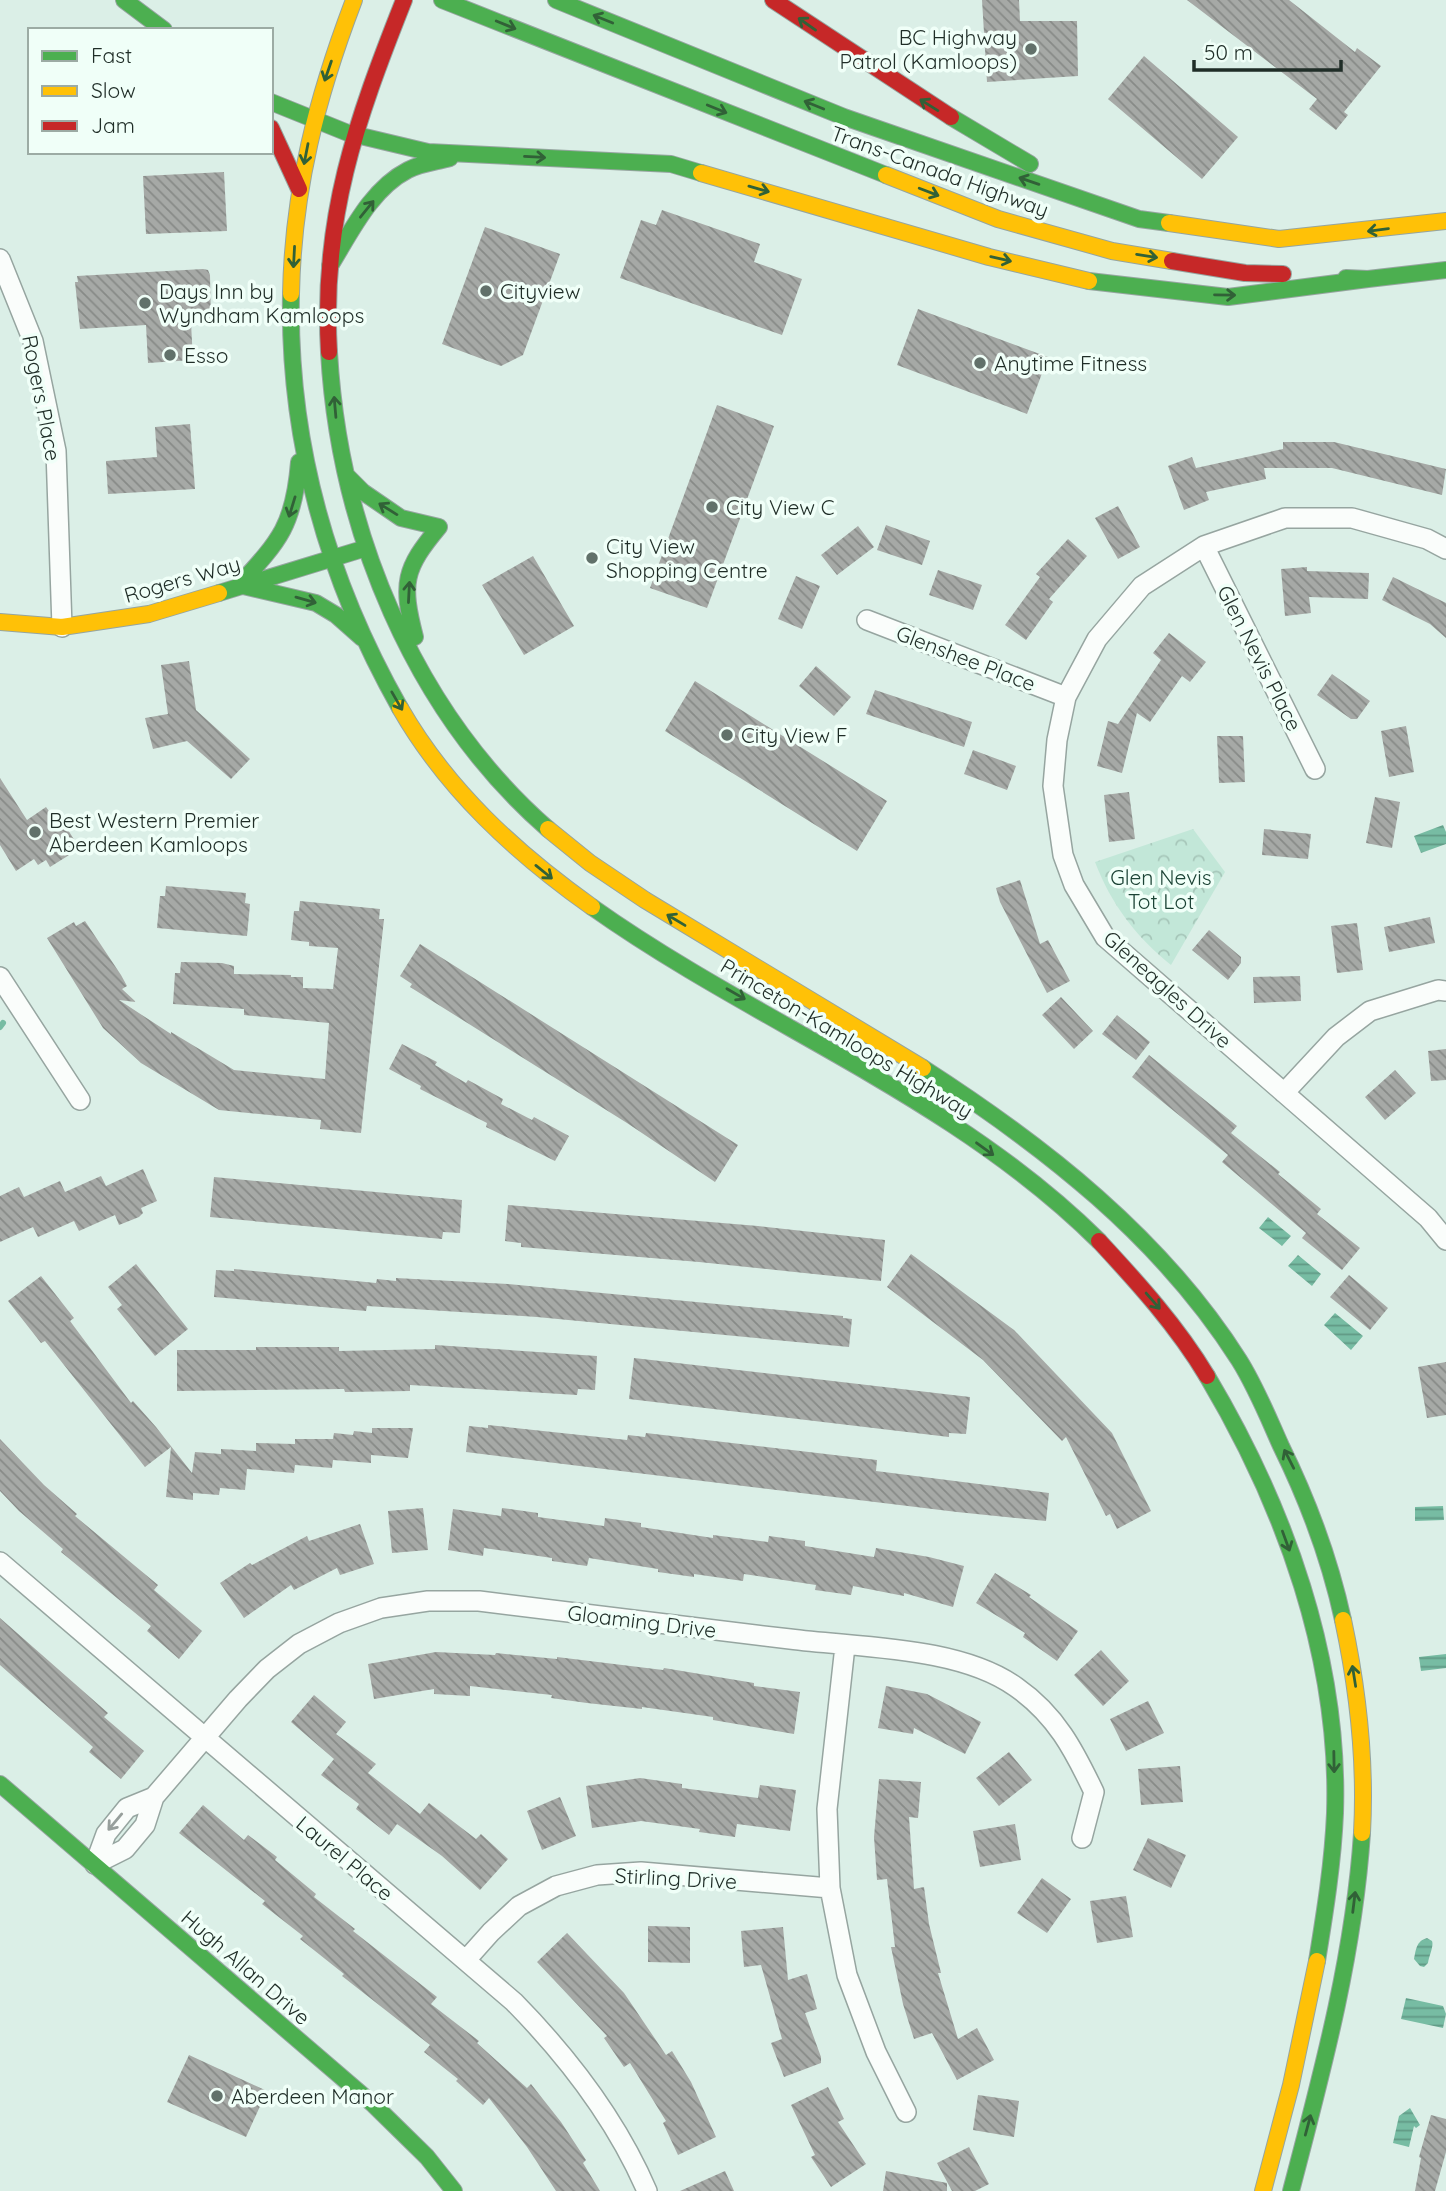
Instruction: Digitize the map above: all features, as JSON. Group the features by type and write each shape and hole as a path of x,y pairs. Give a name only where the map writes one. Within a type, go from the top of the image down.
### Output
{"main road":[{"path":"124,0 161,28"},
{"name":"Princeton-Kamloops Highway","path":"354,0 313,119 299,189 293,260 294,380 300,440 331,558 365,641 399,705 435,761 475,810 518,851 574,896 651,945 925,1106 1030,1181 1101,1242 1159,1308 1210,1379 1264,1477 1312,1618 1326,1682 1334,1749 1335,1807 1331,1866 1313,1984 1286,2109 1263,2191"},
{"name":"Princeton-Kamloops Highway","path":"404,0 355,133 335,216 328,328 337,429 345,475 366,548 398,629 428,682 466,741 504,786 543,825 596,868 951,1085 1056,1161 1123,1220 1186,1287 1238,1359 1296,1472 1320,1533 1345,1625 1355,1679 1363,1811 1350,1938 1338,2002 1291,2191"},
{"name":"Trans-Canada Highway","path":"442,0 999,219 1111,251 1245,273 1368,279 1446,270"},
{"name":"Trans-Canada Highway","path":"556,0 844,117 1139,219 1279,239 1446,221"},
{"path":"773,0 881,75 966,128 1139,219"},
{"path":"273,103 395,146 428,152 671,164 989,257 1102,284 1228,297 1368,279"},
{"path":"273,132 299,189"},
{"path":"330,266 365,211 386,188 408,170 467,154"},
{"path":"300,440 295,501 285,528 239,585 316,603 335,615 365,641"},
{"path":"345,475 384,508 401,517 439,527 414,559 407,594 409,615 428,682"},
{"name":"Rogers Way","path":"0,622 62,627 149,614 366,548"},
{"name":"Hugh Allan Drive","path":"0,1784 394,2124 427,2157 454,2191"}],"street":[{"name":"Rogers Place","path":"0,259 33,341 56,451 62,627"},
{"name":"Gleneagles Drive","path":"1446,549 1427,539 1352,518 1285,517 1204,547 1142,586 1097,639 1066,696 1057,740 1053,786 1063,855 1074,885 1105,937 1428,1218 1446,1240"},
{"name":"Glen Nevis Place","path":"1204,547 1315,769"},
{"name":"Glenshee Place","path":"867,620 1066,696"},
{"path":"0,977 80,1100"},
{"path":"1284,1093 1336,1037 1370,1012 1438,990 1446,991"},
{"name":"Laurel Place","path":"0,1562 514,2001 549,2037 589,2087 618,2134 647,2191"},
{"name":"Gloaming Drive","path":"95,1864 106,1833 127,1808 154,1797 267,1669 299,1644 338,1623 382,1608 416,1603 479,1601 931,1654 974,1666 1014,1686 1044,1710 1072,1745 1094,1792 1082,1838"},
{"path":"845,1646 827,1809 830,1888 847,1975 876,2052 906,2112"},
{"name":"Stirling Drive","path":"466,1960 519,1906 556,1886 597,1875 641,1872 830,1888"}],"green space":[{"name":"Glen Nevis Tot Lot","path":"1193,829 1225,872 1171,965 1126,919 1095,862"}],"shaded area":[{"path":"1443,825 1446,844 1421,853 1414,836"},
{"path":"1268,1217 1291,1236 1282,1246 1259,1228"},
{"path":"1298,1255 1321,1274 1312,1286 1288,1266"},
{"path":"1335,1313 1363,1336 1351,1350 1324,1325"},
{"path":"1443,1506 1444,1520 1415,1521 1415,1507"},
{"path":"1446,1654 1446,1668 1421,1671 1419,1657"},
{"path":"1427,1938 1432,1941 1432,1946 1428,1963 1424,1967 1414,1959 1419,1944"},
{"path":"1406,1998 1443,2006 1446,2014 1443,2028 1401,2019"},
{"path":"1410,2108 1420,2125 1416,2128 1414,2126 1409,2147 1393,2143 1399,2116"}],"building":[{"name":"BC Highway Patrol (Kamloops)","path":"982,0 1019,0 1020,21 1077,21 1078,76 987,82"},
{"path":"1187,0 1289,0 1355,52 1357,48 1381,66 1344,112 1348,115 1336,130 1309,109 1317,99"},
{"path":"1144,56 1238,137 1202,179 1108,99"},
{"path":"224,172 227,231 146,234 143,176"},
{"path":"662,210 760,244 754,262 802,279 782,335 620,278 641,220 656,225"},
{"path":"485,227 560,254 523,355 501,366 442,344"},
{"name":"Days Inn by Wyndham Kamloops","path":"208,270 210,275 211,320 191,323 193,360 148,363 146,325 80,329 75,282 78,282 77,276"},
{"path":"918,309 1048,357 1027,414 897,365"},
{"name":"City View C","path":"717,405 774,426 707,608 650,588"},
{"path":"190,424 195,489 108,494 106,461 157,457 155,427"},
{"path":"1283,442 1334,442 1446,469 1442,495 1332,468 1264,468 1266,479 1206,492 1209,500 1184,510 1168,466 1192,457 1196,468 1283,449"},
{"path":"1118,506 1140,547 1118,559 1095,518"},
{"path":"886,525 930,541 922,565 877,550"},
{"path":"858,526 874,547 837,575 821,555"},
{"path":"1068,539 1087,556 1049,599 1053,602 1026,640 1005,625 1040,577 1036,574"},
{"path":"533,556 574,626 524,655 482,585"},
{"path":"1307,567 1307,571 1369,573 1368,599 1309,597 1311,613 1285,616 1281,569"},
{"path":"938,570 982,585 973,610 929,595"},
{"path":"796,576 820,586 802,629 778,619"},
{"path":"1393,577 1446,603 1446,638 1430,624 1382,600"},
{"path":"1169,633 1206,662 1190,682 1182,676 1150,722 1137,713 1122,773 1097,766 1108,721 1118,724 1161,660 1153,653"},
{"path":"189,661 196,710 250,759 231,779 187,741 153,749 145,718 168,714 161,665"},
{"path":"816,666 851,697 834,716 799,686"},
{"path":"1332,674 1370,701 1357,719 1351,719 1317,695"},
{"path":"695,681 887,801 857,851 665,731"},
{"path":"875,690 972,722 964,747 866,714"},
{"path":"1406,726 1414,772 1389,777 1381,731"},
{"path":"1217,736 1243,736 1245,782 1219,783"},
{"path":"973,750 1016,766 1007,790 964,774"},
{"name":"Best Western Premier Aberdeen Kamloops","path":"0,778 27,820 46,807 51,814 56,811 75,841 69,845 74,852 50,867 46,860 38,865 34,859 16,871 0,845"},
{"path":"1129,792 1135,839 1109,842 1104,795"},
{"path":"1375,797 1400,802 1392,848 1366,843"},
{"path":"1264,829 1311,834 1308,859 1262,855"},
{"path":"1020,880 1040,944 1048,940 1070,981 1047,993 1000,902 996,888"},
{"path":"166,886 246,893 245,903 250,904 247,936 157,928 160,896 165,896"},
{"path":"300,901 380,909 379,919 384,919 361,1133 320,1129 321,1120 219,1110 141,1063 103,1028 47,938 74,922 76,926 85,921 127,986 122,989 136,1002 119,1000 234,1070 325,1079 329,1023 244,1015 244,1009 173,1004 175,973 180,973 181,962 222,963 234,966 234,974 303,977 303,988 333,989 338,948 309,946 309,942 291,940 294,911 299,911"},
{"path":"1430,917 1435,943 1389,952 1384,927"},
{"path":"1357,923 1363,970 1337,973 1331,926"},
{"path":"1209,930 1241,957 1241,963 1228,980 1192,950"},
{"path":"420,944 738,1145 715,1182 627,1123 410,987 412,984 400,976"},
{"path":"1300,976 1301,1001 1254,1003 1253,977"},
{"path":"1061,997 1093,1031 1074,1049 1042,1015"},
{"path":"1117,1015 1150,1042 1136,1060 1102,1034"},
{"path":"402,1044 437,1062 435,1065 466,1083 468,1080 503,1099 501,1104 532,1120 534,1117 569,1136 555,1161 486,1127 487,1123 420,1089 421,1086 389,1069"},
{"path":"1446,1049 1446,1080 1431,1081 1428,1051"},
{"path":"1149,1055 1237,1126 1231,1133 1280,1172 1278,1174 1321,1209 1317,1214 1360,1248 1342,1270 1302,1238 1306,1233 1222,1162 1228,1155 1132,1077"},
{"path":"1395,1070 1416,1093 1385,1120 1365,1097"},
{"path":"143,1169 157,1201 141,1208 143,1213 139,1217 119,1225 115,1215 79,1231 74,1221 38,1237 33,1227 0,1242 0,1196 19,1187 24,1197 60,1181 65,1192 101,1176 106,1186"},
{"path":"214,1177 462,1200 460,1233 443,1232 442,1239 210,1217"},
{"path":"508,1205 758,1226 885,1240 881,1281 521,1247 521,1243 505,1241"},
{"path":"911,1254 1014,1330 1112,1433 1151,1511 1117,1529 1110,1514 1106,1516 1066,1437 1062,1441 983,1360 887,1287"},
{"path":"136,1264 188,1329 155,1356 117,1309 122,1305 108,1287"},
{"path":"234,1269 376,1283 377,1279 396,1281 396,1278 508,1284 852,1319 849,1347 537,1317 367,1306 366,1311 214,1297 216,1270"},
{"path":"1349,1275 1388,1308 1370,1330 1330,1297"},
{"path":"41,1276 74,1318 70,1321 131,1403 133,1401 156,1427 192,1473 195,1452 221,1454 221,1449 256,1451 256,1443 295,1444 295,1439 333,1439 334,1433 372,1433 372,1428 413,1428 408,1458 371,1455 371,1463 333,1460 332,1468 295,1465 294,1473 247,1469 245,1490 220,1488 219,1495 193,1493 193,1500 166,1497 171,1447 145,1467 45,1341 41,1343 8,1301"},
{"path":"435,1345 597,1356 595,1390 578,1389 577,1395 410,1385 410,1391 177,1391 177,1350 339,1347 339,1351 435,1349"},
{"path":"634,1358 970,1397 966,1434 949,1433 949,1437 629,1399"},
{"path":"1446,1362 1446,1415 1427,1418 1418,1367"},
{"path":"488,1425 627,1440 628,1435 645,1437 646,1433 877,1460 876,1471 1049,1493 1046,1521 466,1452 469,1426 488,1428"},
{"path":"0,1439 44,1485 77,1514 75,1516 158,1585 154,1590 202,1631 179,1659 147,1631 151,1626 61,1552 63,1549 0,1491"},
{"path":"423,1508 428,1550 392,1553 388,1511"},
{"path":"502,1508 538,1513 538,1517 604,1526 605,1518 641,1523 641,1527 713,1538 713,1535 768,1542 769,1536 805,1541 805,1546 874,1557 876,1548 964,1566 953,1607 904,1593 904,1596 853,1586 851,1595 815,1590 816,1585 744,1574 743,1581 658,1572 658,1569 589,1558 587,1566 484,1548 483,1556 448,1550 453,1509 501,1516"},
{"path":"360,1524 374,1564 340,1575 337,1568 294,1590 291,1585 244,1618 220,1583 250,1563 252,1565 307,1536 309,1541"},
{"path":"995,1573 1031,1595 1029,1597 1078,1631 1057,1661 1023,1637 1025,1633 976,1603"},
{"path":"0,1618 108,1713 104,1717 144,1751 121,1779 89,1752 93,1747 0,1665"},
{"path":"1101,1650 1129,1681 1103,1706 1074,1675"},
{"path":"436,1652 557,1657 664,1668 800,1692 794,1734 713,1720 713,1717 470,1686 470,1696 434,1694 434,1689 374,1699 368,1664"},
{"path":"886,1686 927,1694 981,1722 965,1754 914,1728 913,1734 878,1728"},
{"path":"314,1695 346,1722 336,1734 376,1764 368,1773 420,1814 429,1803 476,1839 481,1834 508,1859 480,1890 442,1856 397,1824 389,1835 356,1809 359,1804 321,1775 334,1759 291,1722"},
{"path":"1148,1701 1164,1733 1126,1751 1110,1719"},
{"path":"1009,1752 1032,1780 999,1806 976,1778"},
{"path":"1180,1766 1183,1802 1141,1805 1138,1769"},
{"path":"640,1778 682,1784 682,1788 758,1798 760,1785 796,1790 790,1831 737,1824 735,1837 641,1821 592,1828 586,1786"},
{"path":"879,1779 921,1782 918,1818 909,1817 914,1889 924,1887 929,1924 941,1973 938,1973 958,2039 977,2028 994,2060 957,2080 932,2033 914,2039 903,2004 891,1947 895,1947 887,1879 877,1880 874,1837"},
{"path":"560,1797 576,1836 542,1850 527,1811"},
{"path":"203,1805 244,1840 248,1835 277,1857 275,1860 316,1894 314,1897 437,1997 431,2004 479,2041 477,2043 527,2088 531,2084 586,2160 583,2163 600,2191 556,2191 527,2147 489,2098 483,2105 456,2081 458,2079 424,2052 430,2045 342,1976 344,1974 300,1939 303,1936 262,1904 265,1901 179,1833"},
{"path":"1015,1824 1021,1860 980,1867 973,1831"},
{"path":"1148,1838 1186,1855 1171,1888 1133,1870"},
{"path":"1042,1878 1071,1899 1047,1933 1017,1913"},
{"path":"1126,1896 1133,1937 1097,1943 1090,1901"},
{"path":"648,1926 690,1927 690,1963 648,1962"},
{"path":"783,1927 788,1980 807,1974 817,2009 805,2013 821,2057 821,2063 784,2077 771,2043 782,2039 761,1965 744,1967 741,1931"},
{"path":"567,1933 624,1993 666,2055 672,2051 691,2082 716,2137 678,2155 663,2123 666,2121 630,2063 624,2067 604,2038 607,2036 537,1962"},
{"name":"Aberdeen Manor","path":"189,2055 267,2091 246,2137 167,2102"},
{"path":"828,2087 844,2119 838,2122 866,2164 831,2187 811,2157 815,2155 791,2105"},
{"path":"978,2095 1019,2101 1014,2137 973,2130"},
{"path":"1431,2115 1446,2119 1446,2152 1435,2191 1415,2191 1421,2158 1419,2157"},
{"path":"969,2147 989,2184 975,2191 952,2191 937,2163"},
{"path":"725,2171 734,2191 680,2191"},
{"path":"886,2171 947,2183 947,2191 883,2191"}],"waterway":[{"path":"0,1027 3,1023"}],"traffic: fast":[{"path":"124,0 161,28"},
{"path":"442,0 886,175"},
{"path":"556,0 844,117 1139,219 1169,223"},
{"path":"273,103 348,133 428,152 671,164 701,173"},
{"path":"951,117 1030,164"},
{"path":"330,266 363,212 383,188 413,168 450,158"},
{"path":"1346,278 1368,279 1446,270"},
{"path":"1089,281 1228,297 1368,279"},
{"path":"291,294 297,403 317,508 352,610 400,708"},
{"path":"329,352 336,418 348,485 367,550 392,613 422,673 458,730 500,782 548,829"},
{"path":"299,462 289,517 275,543 239,585 316,603 336,615 362,638"},
{"path":"346,475 363,492 401,518 439,527 419,554 409,578 408,603 415,637"},
{"path":"219,593 366,548"},
{"path":"592,907 720,988 918,1102 981,1144 1042,1190 1099,1241"},
{"path":"923,1068 1012,1129 1097,1197 1174,1273 1208,1315 1251,1381 1291,1467 1325,1553 1343,1620"},
{"path":"1207,1376 1261,1478 1283,1531 1302,1586 1328,1698 1334,1755 1335,1813 1331,1868 1317,1961"},
{"path":"0,1784 374,2105 427,2157 454,2191"},
{"path":"1291,2191 1325,2058 1344,1969 1362,1833"}],"traffic: slow":[{"path":"291,294 296,217 309,144 329,72 354,0"},
{"path":"701,173 989,257 1089,281"},
{"path":"886,175 998,219 1112,251 1172,261"},
{"path":"1169,223 1279,239 1446,221"},
{"path":"0,622 62,627 149,614 219,593"},
{"path":"400,708 439,766 485,818 537,865 592,907"},
{"path":"548,829 590,863 645,900 923,1068"},
{"path":"1343,1620 1360,1726 1362,1833"},
{"path":"1263,2191 1291,2085 1317,1961"}],"traffic: jam":[{"path":"329,352 328,304 337,214 357,129 404,0"},
{"path":"773,0 951,117"},
{"path":"273,132 299,189"},
{"path":"1172,261 1245,273 1283,274"},
{"path":"1099,1241 1170,1322 1207,1376"}],"place":[{"name":"BC Highway Patrol (Kamloops)","path":"1031,49"},
{"name":"Cityview","path":"486,291"},
{"name":"Days Inn by Wyndham Kamloops","path":"145,303"},
{"name":"Esso","path":"170,355"},
{"name":"Anytime Fitness","path":"980,363"},
{"name":"City View C","path":"712,507"},
{"name":"City View Shopping Centre","path":"592,558"},
{"name":"City View F","path":"727,735"},
{"name":"Best Western Premier Aberdeen Kamloops","path":"35,832"},
{"name":"Aberdeen Manor","path":"217,2096"}]}
